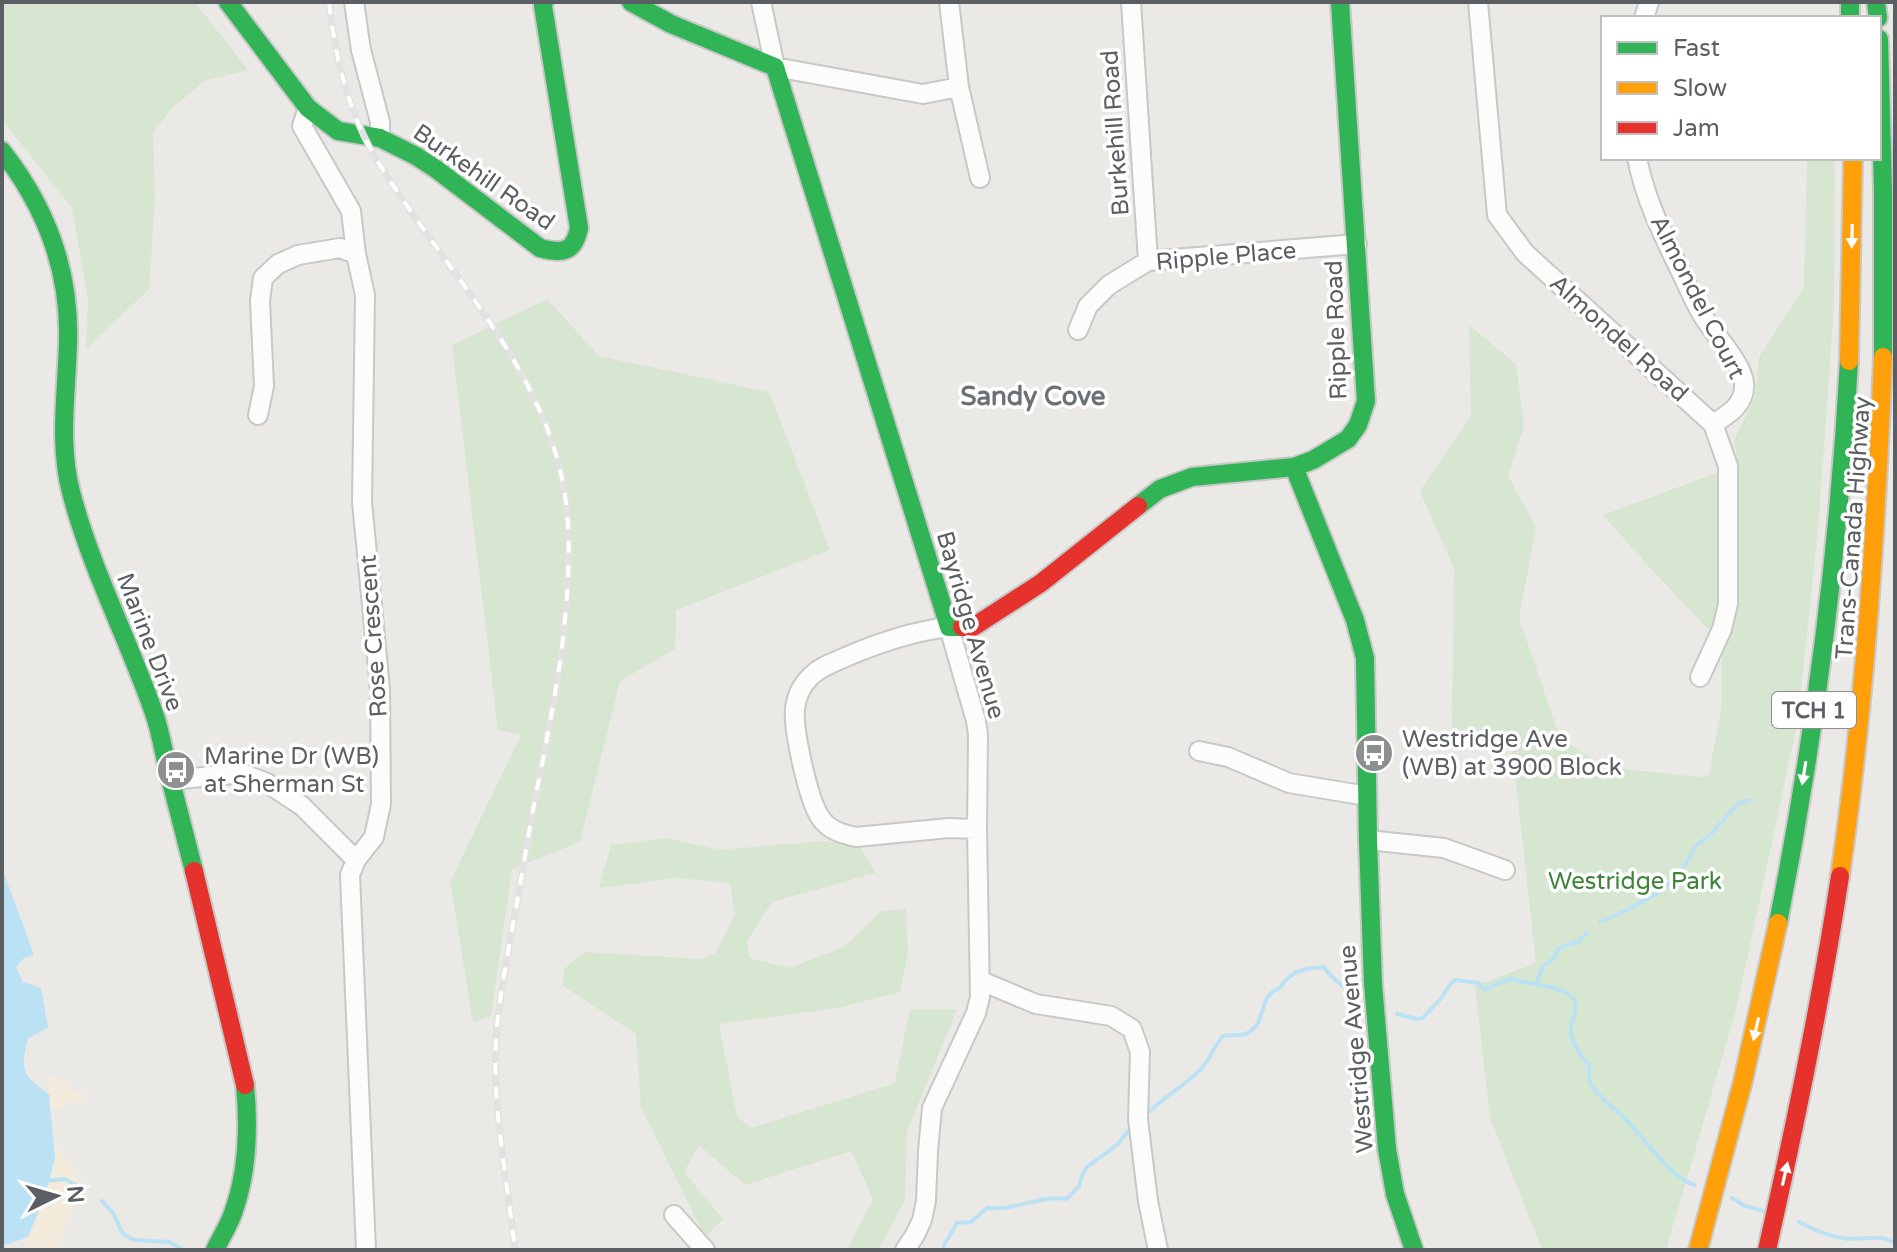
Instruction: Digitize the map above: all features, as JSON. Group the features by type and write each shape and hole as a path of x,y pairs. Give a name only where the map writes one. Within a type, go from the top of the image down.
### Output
{"main road":[{"name":"Burkehill Road","path":"228,2 308,108 338,131 396,144 436,169 540,248 562,253 578,237 579,228 544,2"},
{"path":"631,2 671,24 775,67"},
{"name":"Ripple Road","path":"949,627 973,627 1041,583 1160,489 1192,477 1294,467 1313,460 1348,439 1358,425 1366,401 1340,2"},
{"name":"Bayridge Avenue","path":"775,67 949,627"},
{"name":"Trans-Canada Highway","path":"1767,1250 1796,1128 1827,974 1847,848 1868,675 1881,505 1887,339 1881,86"},
{"name":"Marine Drive","path":"2,151 20,172 50,228 62,269 68,330 64,434 70,485 87,548 155,716 245,1083 248,1114 241,1185 234,1212 215,1250"},
{"name":"Trans-Canada Highway","path":"1698,1250 1736,1111 1773,949 1821,667 1844,447 1853,160"},
{"name":"Westridge Avenue","path":"1294,467 1355,620 1365,658 1373,984 1387,1149 1395,1194 1414,1250"}],"street":[{"path":"354,2 361,50 380,122 380,138"},
{"path":"761,2 775,67 923,94 959,87"},
{"path":"949,2 959,87 980,178"},
{"name":"Burkehill Road","path":"1131,2 1148,261"},
{"name":"Almondel Road","path":"1478,2 1497,215 1525,253 1713,424 1728,466 1728,604 1722,629 1700,677"},
{"name":"Rose Crescent","path":"308,108 302,126 351,211 365,295 362,502 380,689 381,804 374,837 356,860 350,875 366,1250"},
{"name":"Almondel Court","path":"1637,160 1641,181 1659,227 1702,315 1745,380 1743,396 1733,411 1713,424"},
{"name":"Ripple Place","path":"1078,330 1088,306 1109,285 1148,261 1357,244"},
{"path":"258,415 264,386 260,301 263,278 278,264 298,255 340,248 356,254"},
{"path":"949,627 929,629 878,643 820,668 798,696 794,710 796,732 813,801 820,818 832,829 856,837 949,828 977,829"},
{"name":"Bayridge Avenue","path":"905,1250 922,1220 926,1201 932,1108 976,1013 980,997 978,735 949,627"},
{"path":"1199,751 1228,757 1289,783 1367,796"},
{"path":"172,780 241,773 267,783 302,806 356,860"},
{"path":"1368,840 1444,848 1505,870"},
{"path":"981,981 1036,1004 1111,1016 1132,1029 1140,1052 1138,1119 1148,1201 1158,1250"},
{"path":"674,1215 705,1250"}],"green space":[{"path":"2,2 195,2 248,70 205,81 172,108 153,132 155,198 149,289 86,349 88,301 72,208 2,120"},
{"name":"Westridge Park","path":"1807,160 1835,160 1834,307 1818,528 1798,720 1736,1010 1666,1250 1542,1250 1490,1117 1475,986 1536,963 1513,755 1511,749 1452,735 1454,569 1420,491 1471,416 1469,325 1516,364 1524,426 1508,476 1536,527 1519,618 1559,735 1581,752 1612,768 1702,777 1709,775 1722,704 1722,644 1603,515 1738,465 1734,440 1755,398 1759,357 1804,288"},
{"path":"547,299 599,356 769,392 830,550 676,610 675,649 620,681 580,842 512,869 491,1016 473,1022 450,882 521,735 498,730 452,345"},
{"path":"668,838 718,850 826,841 861,848 875,873 772,902 747,941 749,958 790,968 844,947 881,911 906,909 908,953 900,992 838,1008 719,1024 737,1117 752,1128 895,1083 910,1009 957,1009 907,1132 905,1201 878,1250 847,1250 873,1199 851,1151 745,1185 699,1145 684,1172 723,1219 705,1237 641,1108 636,1034 562,985 565,968 585,952 701,959 715,954 735,915 730,883 677,878 599,888 611,845"}],"sand":[{"path":"47,1076 61,1079 75,1092 84,1093 87,1101 68,1103 61,1109 54,1109 46,1121"},
{"path":"46,1136 82,1182 57,1250 32,1250 22,1239"}],"water":[{"path":"2,868 34,955 24,958 16,967 23,982 41,988 48,1028 28,1038 24,1065 33,1082 49,1094 55,1158 44,1199 28,1237 2,1246"}],"waterway":[{"path":"1600,922 1659,892 1678,876 1697,845 1738,804 1750,800"},
{"path":"1536,984 1543,966 1553,959 1559,948 1579,941 1587,933"},
{"path":"1150,1111 1201,1069 1223,1036 1242,1035 1252,1030 1269,995 1296,973 1324,967 1339,983 1357,995"},
{"path":"1397,1014 1423,1018 1456,980 1478,983 1484,989 1512,979 1567,993 1576,1007 1572,1037 1589,1065 1592,1086 1667,1166 1694,1185"},
{"path":"943,1250 957,1223 971,1222 987,1208 1067,1199 1079,1186 1087,1167 1118,1144 1128,1131"},
{"path":"45,1181 64,1179 81,1187"},
{"path":"1732,1198 1745,1206 1764,1211"},
{"path":"102,1201 113,1213 123,1234 134,1240 169,1242 183,1250"},
{"path":"1799,1222 1837,1237 1881,1238 1895,1243"}],"railway":[{"path":"329,2 341,70 364,136 396,189 510,353 546,425 566,503 569,560 561,655 506,964 495,1054 500,1138 515,1250"}],"traffic: fast":[{"path":"228,2 308,108 338,131 380,138 416,156 540,248 561,251 574,243 579,228 544,2"},
{"path":"631,2 671,24 775,67 949,627 962,627"},
{"path":"1138,506 1160,489 1192,477 1294,467 1313,460 1348,439 1358,425 1366,401 1340,2"},
{"path":"1850,2 1850,16"},
{"path":"1876,2 1878,16"},
{"path":"1881,115 1883,357"},
{"path":"2,151 18,172 43,217 60,264 68,314 64,435 71,492 89,548 156,719 194,871"},
{"path":"1778,923 1824,643 1839,502 1849,361"},
{"path":"1294,467 1355,620 1365,658 1373,984 1387,1149 1395,1194 1414,1250"},
{"path":"215,1250 239,1195 245,1164 245,1085"}],"traffic: slow":[{"path":"1849,361 1853,160"},
{"path":"1840,876 1868,617 1883,357"},
{"path":"1698,1250 1743,1081 1778,923"}],"traffic: jam":[{"path":"962,627 973,627 1041,583 1138,506"},
{"path":"194,871 245,1085"},
{"path":"1767,1250 1807,1064 1840,876"}],"place":[{"name":"Westridge Ave (WB) at 3900 Block","path":"1374,753"},
{"name":"Marine Dr (WB) at Sherman St","path":"176,770"}],"district":[{"name":"Sandy Cove","path":"1033,396"}]}
